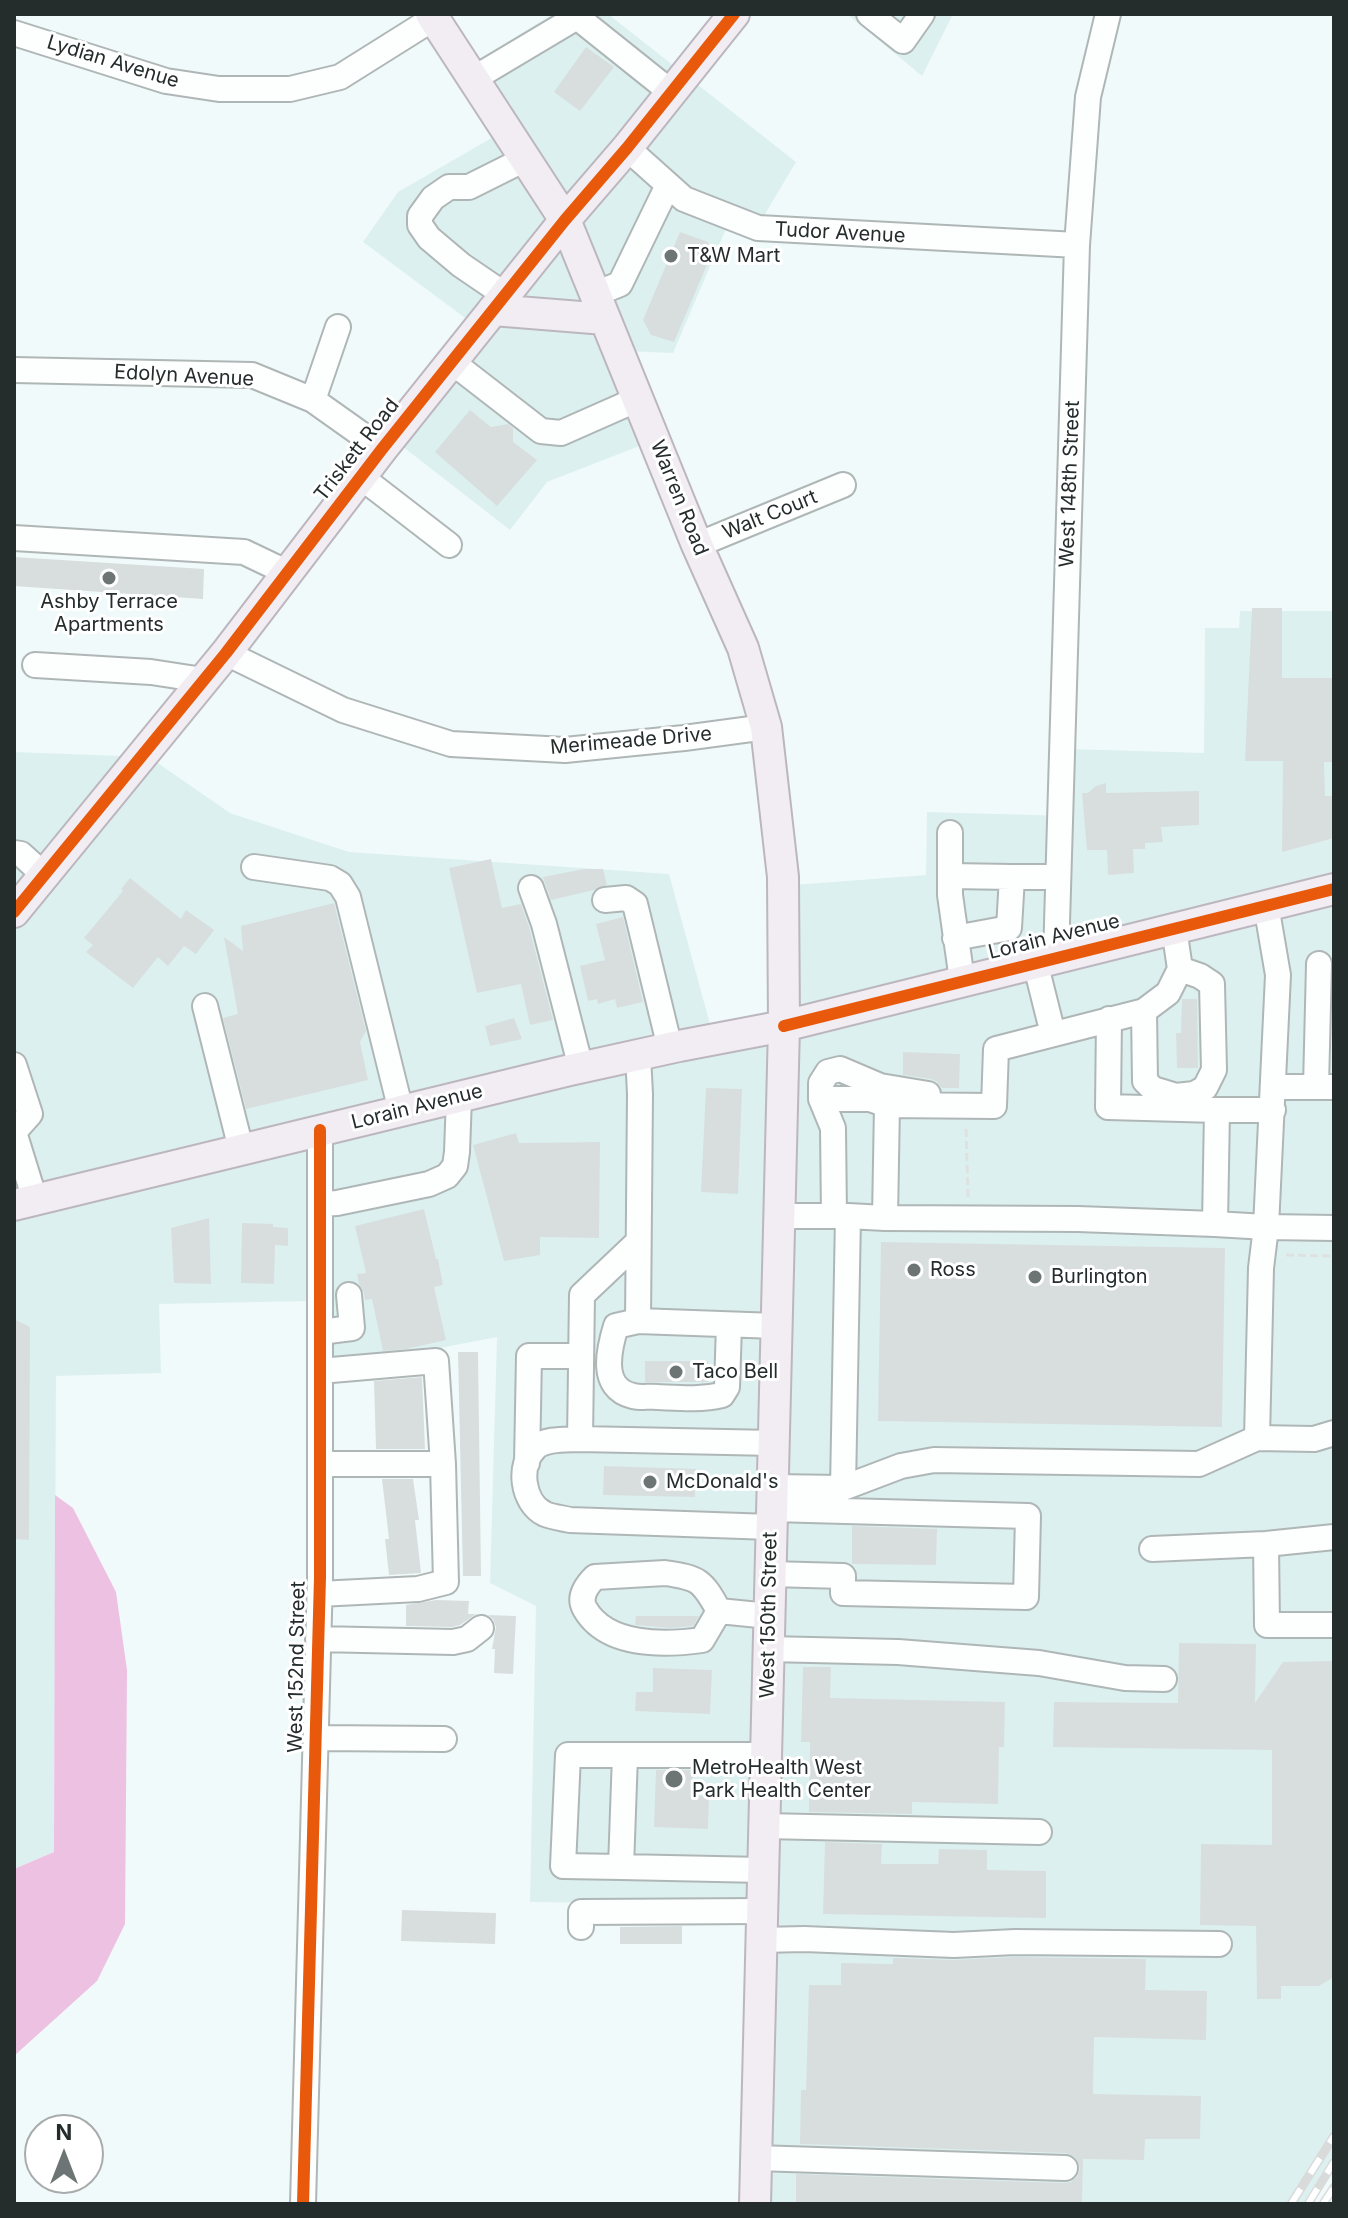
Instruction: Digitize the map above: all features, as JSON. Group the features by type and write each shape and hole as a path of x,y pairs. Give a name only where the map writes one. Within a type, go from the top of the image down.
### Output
{"main road":[{"name":"Triskett Road","path":"14,912 226,653 382,449 734,14"},
{"name":"Warren Road","path":"432,16 565,220 697,545 743,648 766,727 783,877 784,1026"},
{"path":"499,302 600,307"},
{"name":"Lorain Avenue","path":"24,1203 581,1068 784,1026 1334,889"},
{"name":"West 150th Street","path":"755,2204 784,1026"}],"street":[{"path":"869,14 903,41 922,14"},
{"name":"West 148th Street","path":"1053,1034 1045,960 1058,877 1077,245 1088,97 1108,14"},
{"name":"Lydian Avenue","path":"14,33 166,81 219,89 290,89 340,77 432,16"},
{"path":"473,79 577,17 672,93"},
{"name":"Tudor Avenue","path":"627,148 684,199 758,228 1077,245"},
{"path":"499,302 429,238 420,225 420,216 433,198 449,187 469,187 525,159"},
{"path":"600,307 620,284 668,185"},
{"path":"313,400 338,327"},
{"path":"452,362 541,431 561,433 638,399"},
{"name":"Edolyn Avenue","path":"14,370 252,375 313,400 382,449"},
{"path":"361,477 449,545"},
{"name":"Walt Court","path":"697,545 843,485"},
{"path":"14,538 244,552 288,573"},
{"name":"Merimeade Drive","path":"226,653 343,710 451,744 565,750 766,727"},
{"path":"35,665 151,672 203,680"},
{"path":"950,833 950,895 962,980"},
{"path":"14,853 21,854 44,875"},
{"path":"254,867 330,878 340,884 348,897 401,1111"},
{"path":"950,876 1058,877"},
{"path":"955,938 1009,928 1012,877"},
{"path":"531,888 544,924 581,1068"},
{"path":"605,900 626,898 635,904 670,1048"},
{"path":"1257,1438 1261,1268 1266,1227 1278,975 1266,905"},
{"path":"821,1099 870,1099 887,1105 994,1106 996,1049 1144,1011 1168,993 1180,969 1174,928"},
{"path":"1109,1019 1108,1107 1217,1110 1325,1087 1326,962 1278,975"},
{"path":"1145,1081 1153,1089 1186,1097 1205,1088 1214,1070 1212,984 1180,969"},
{"path":"205,1006 241,1149"},
{"path":"1139,1108 1145,1081 1144,1011"},
{"path":"638,1055 638,1321"},
{"path":"14,1065 30,1114 14,1132 24,1203"},
{"path":"843,1488 841,1216 833,1128 821,1099 821,1083 828,1072 840,1069 880,1086 926,1094 994,1095"},
{"path":"320,1204 429,1184 447,1176 455,1166 459,1097"},
{"path":"885,1218 887,1105"},
{"path":"1215,1224 1217,1110"},
{"name":"West 152nd Street","path":"303,2204 319,1594 320,1130"},
{"path":"779,1216 1078,1219 1334,1228"},
{"path":"580,1439 582,1295 638,1242"},
{"path":"349,1295 355,1353"},
{"path":"729,1325 727,1387 722,1395 687,1399 633,1396 622,1391 610,1375 609,1357 616,1326 638,1321 776,1326"},
{"path":"320,1332 352,1328"},
{"path":"581,1356 529,1356 524,1482 531,1503 544,1513 570,1520 772,1508 1028,1516 1026,1597 843,1593 843,1576 770,1574"},
{"path":"319,1594 418,1589 446,1582 436,1361 320,1371"},
{"path":"772,1508 843,1488 901,1466 934,1460 1199,1464 1257,1438 1314,1439 1334,1433"},
{"path":"527,1463 536,1447 554,1440 774,1443"},
{"path":"320,1464 443,1464"},
{"path":"1152,1549 1266,1544 1334,1537"},
{"path":"1266,1544 1267,1625 1334,1625"},
{"path":"665,1573 692,1577 708,1591 719,1611 702,1640 672,1644 611,1634 592,1621 582,1605 584,1588 595,1577 665,1573"},
{"path":"719,1611 769,1616"},
{"path":"318,1639 453,1642 467,1639 481,1628"},
{"path":"768,1649 898,1652 1039,1663 1125,1678 1164,1679"},
{"path":"316,1738 444,1739"},
{"path":"763,1870 563,1866 568,1755 766,1755"},
{"path":"621,1867 625,1755"},
{"path":"764,1826 1039,1832"},
{"path":"581,1927 581,1912 762,1926 819,1940 954,1945 1015,1942 1219,1944"},
{"path":"756,2158 1065,2168"}],"path":[{"path":"966,1121 968,1205"},
{"path":"1278,1254 1334,1256"}],"shaded area":[{"path":"553,14 608,14 796,162 752,236 726,229 673,353 625,351 660,438 547,482 510,530 398,443 484,332 363,242 398,192 495,136 455,74"},
{"path":"847,14 953,14 922,76"},
{"path":"1240,611 1334,611 1334,2154 1303,2204 750,2204 754,1905 530,1902 536,1606 490,1583 497,1337 311,1373 311,1301 159,1304 161,1373 56,1376 54,1852 14,1869 14,752 149,757 230,813 349,852 669,874 713,1035 791,1015 793,885 926,875 927,812 1068,816 1069,749 1204,753 1205,628 1239,628"},
{"path":"55,1495 73,1508 116,1592 127,1670 125,1924 97,1981 14,2056 14,1869 54,1852"}],"building":[{"path":"586,47 614,67 580,111 554,92"},
{"path":"680,232 708,242 712,253 674,342 651,335 643,320"},
{"path":"470,410 491,427 508,424 513,428 513,442 537,460 497,506 435,452"},
{"name":"Ashby Terrace Apartments","path":"14,557 204,569 203,599 14,586"},
{"path":"1252,608 1282,608 1282,678 1334,678 1334,762 1324,762 1325,796 1334,796 1334,838 1282,852 1283,761 1245,761"},
{"path":"1106,783 1106,793 1199,791 1199,825 1161,827 1163,842 1145,843 1145,849 1133,849 1134,873 1108,875 1107,850 1087,850 1082,793"},
{"path":"491,859 502,908 521,904 553,1020 530,1025 521,984 477,993 449,868"},
{"path":"584,869 603,869 607,885 551,900 543,877"},
{"path":"130,878 181,919 186,910 214,930 196,954 184,946 168,966 158,957 133,988 86,952 93,945 84,938"},
{"path":"334,903 366,1031 360,1042 368,1080 246,1109 223,1018 238,1014 224,937 243,951 241,926"},
{"path":"623,917 643,1002 617,1008 615,999 598,1004 597,999 588,1001 580,966 605,960 596,924"},
{"path":"1182,999 1197,999 1198,1068 1177,1068 1176,1033 1181,1033"},
{"path":"514,1018 522,1039 490,1046 485,1026"},
{"path":"903,1052 960,1054 959,1088 942,1088 931,1079 903,1075"},
{"path":"706,1088 742,1089 738,1194 701,1192"},
{"path":"516,1133 519,1143 600,1142 599,1238 540,1237 540,1255 504,1261 473,1145"},
{"path":"424,1209 443,1285 434,1287 446,1340 383,1351 372,1299 365,1300 359,1284 357,1274 366,1273 355,1226"},
{"path":"209,1218 211,1284 174,1283 171,1228"},
{"path":"242,1223 288,1228 288,1246 275,1245 274,1284 241,1283"},
{"path":"881,1242 1225,1248 1222,1427 878,1421"},
{"path":"14,1319 30,1327 29,1540 14,1539"},
{"path":"458,1352 478,1352 481,1576 463,1576"},
{"name":"Taco Bell","path":"645,1361 708,1361 708,1382 645,1382"},
{"path":"422,1377 425,1449 376,1449 374,1381"},
{"name":"McDonald's","path":"604,1466 696,1469 695,1497 603,1495"},
{"path":"382,1479 413,1479 419,1520 415,1520 421,1573 389,1575 385,1539 389,1539"},
{"path":"852,1526 937,1529 936,1565 852,1564"},
{"path":"436,1600 469,1601 468,1614 476,1614 452,1627 406,1626 406,1605"},
{"path":"488,1615 516,1616 513,1674 494,1673 495,1649 492,1649 496,1627"},
{"path":"636,1616 699,1616 693,1626 671,1628 635,1625"},
{"path":"1179,1643 1256,1644 1255,1703 1283,1662 1334,1661 1334,1977 1319,1986 1281,1986 1281,1999 1257,1999 1256,1926 1200,1925 1201,1844 1272,1845 1272,1750 1053,1747 1054,1702 1178,1703"},
{"path":"803,1667 831,1667 830,1698 1005,1702 1004,1747 999,1747 998,1804 912,1802 912,1814 809,1812 810,1742 801,1742"},
{"path":"653,1668 712,1670 710,1714 635,1711 636,1692 653,1692"},
{"name":"MetroHealth West Park Health Center","path":"656,1770 693,1770 692,1796 709,1796 708,1829 654,1827"},
{"path":"825,1842 882,1844 881,1864 938,1864 939,1849 987,1850 987,1870 1046,1871 1046,1918 823,1914"},
{"path":"402,1910 496,1913 495,1944 401,1941"},
{"path":"682,1926 682,1944 620,1944 620,1927"},
{"path":"1015,1957 1146,1959 1145,1990 1207,1991 1206,2040 1094,2037 1093,2094 1201,2096 1200,2139 1145,2139 1144,2160 1083,2159 1082,2204 796,2204 796,2174 1065,2183 1077,2177 1080,2169 1078,2162 1074,2156 1065,2153 800,2144 801,2090 806,2090 809,1985 841,1985 841,1963 893,1964 893,1958 954,1960"}],"railway":[{"path":"1291,2204 1334,2136"},
{"path":"1308,2204 1334,2162"},
{"path":"1323,2204 1334,2187"}],"cycle path":[{"path":"14,912 226,653 382,449 734,14"},
{"path":"784,1026 1334,889"},
{"path":"303,2204 320,1577 320,1130"}],"place":[{"name":"T&W Mart","path":"671,256"},
{"name":"Ashby Terrace Apartments","path":"109,578"},
{"name":"Ross","path":"914,1270"},
{"name":"Burlington","path":"1035,1277"},
{"name":"Taco Bell","path":"676,1372"},
{"name":"McDonald's","path":"650,1482"},
{"name":"MetroHealth West Park Health Center","path":"674,1779"}]}
